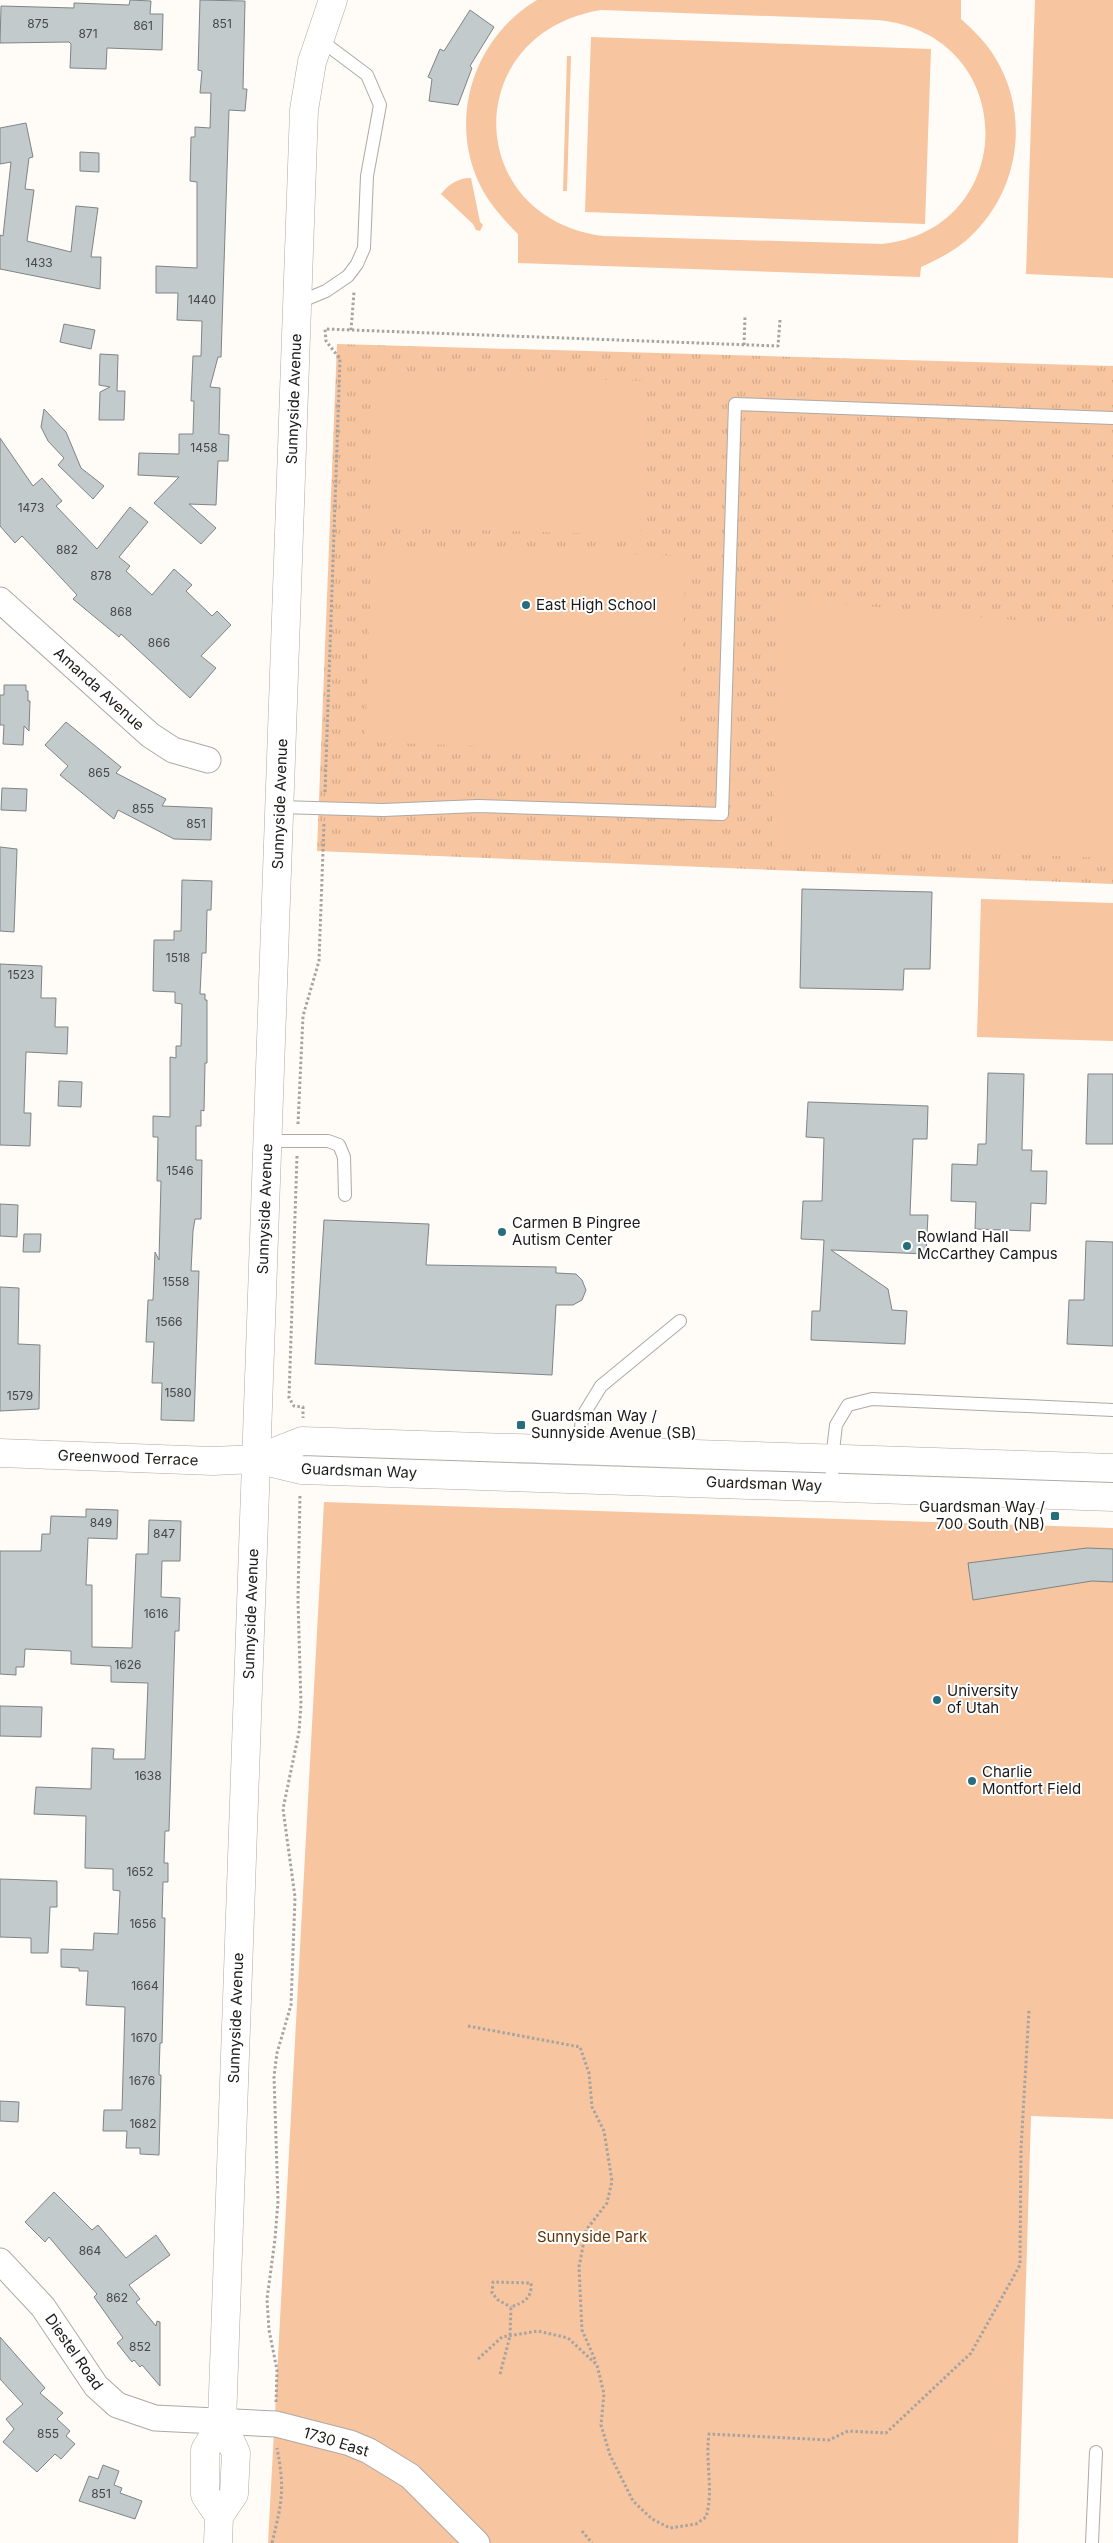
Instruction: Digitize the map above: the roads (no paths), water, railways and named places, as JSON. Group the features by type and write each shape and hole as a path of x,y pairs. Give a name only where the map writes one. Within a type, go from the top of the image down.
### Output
{"main road":[{"name":"Sunnyside Avenue","path":"218,2543 220,2516 234,2494 236,2453 222,2422 304,110 318,39 333,0"},
{"name":"Guardsman Way","path":"256,1459 302,1441 1113,1468"},
{"name":"Greenwood Terrace","path":"0,1453 213,1461 256,1459"},
{"name":"Guardsman Way","path":"256,1459 301,1470 1113,1497"}],"street":[{"name":"Amanda Avenue","path":"0,600 150,735 173,750 208,760"},
{"name":"Diestel Road","path":"0,2261 43,2307 96,2386 106,2397 130,2411 155,2418 222,2422"},
{"name":"1730 East","path":"222,2422 281,2425 350,2443 370,2451 410,2476 477,2543"}],"lane":[{"path":"297,303 326,291 348,276 357,264 364,248 367,176 380,105 367,75 318,39"},
{"path":"280,807 383,810 478,806 722,814 735,404 1113,418"},
{"path":"268,1141 328,1141 339,1146 344,1157 345,1195"},
{"path":"579,1450 582,1417 601,1386 680,1322"},
{"path":"832,1487 832,1458 836,1425 848,1405 872,1399 1113,1410"},
{"path":"1092,2543 1096,2452"}],"place":[{"name":"East High School","path":"526,605"},
{"name":"Carmen B Pingree Autism Center","path":"502,1232"},
{"name":"Rowland Hall McCarthey Campus","path":"907,1246"},
{"name":"Guardsman Way / Sunnyside Avenue (SB)","path":"521,1425"},
{"name":"Guardsman Way / 700 South (NB)","path":"1055,1516"},
{"name":"University of Utah","path":"937,1700"},
{"name":"Charlie Montfort Field","path":"972,1781"}],"park label":[{"name":"Sunnyside Park","path":"592,2237"}]}
